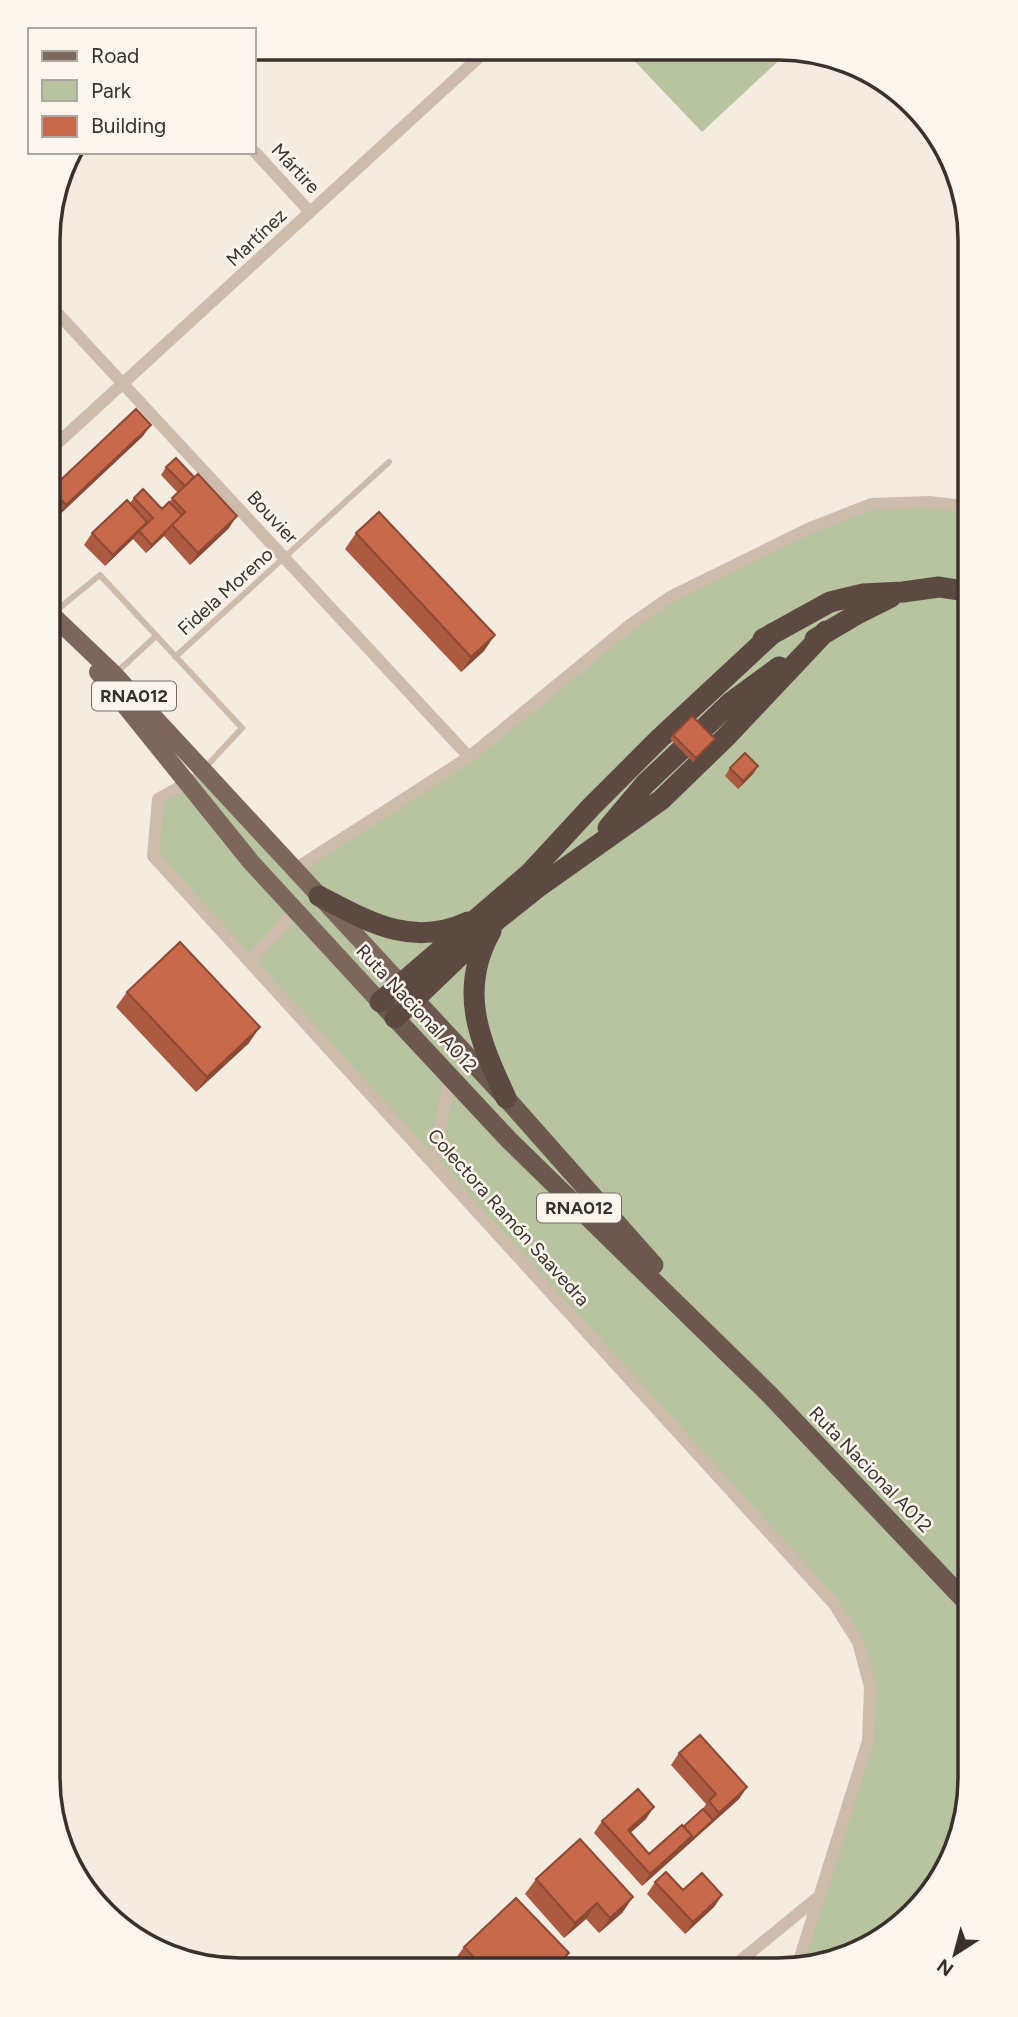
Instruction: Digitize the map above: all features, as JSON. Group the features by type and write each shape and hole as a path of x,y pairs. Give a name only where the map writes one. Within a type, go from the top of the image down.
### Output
{"highway":[{"path":"380,1002 408,992 491,917 591,807 659,739 773,633 830,602 863,594 939,587 958,590"},
{"path":"773,633 701,731 826,631 903,592"},
{"path":"319,896 360,917 401,933 454,928 491,917 660,800 726,737 826,631"},
{"path":"588,851 681,749 635,776 591,807"},
{"name":"RNA012","path":"491,917 487,939 473,979 475,1014 506,1098"},
{"path":"396,1018 408,992"},
{"name":"Ruta Nacional A012","path":"408,992 769,1394 958,1593"},
{"name":"Ruta Nacional A012","path":"380,1002 509,1140 769,1394"}],"main road":[{"name":"Ruta Nacional A012","path":"60,624 110,678 203,770 408,992"},
{"name":"Ruta Nacional A012","path":"110,678 187,783 251,862 380,1002"}],"street":[{"name":"Martínez","path":"60,441 476,60"},
{"name":"Mártire","path":"256,153 310,212"},
{"name":"Bouvier","path":"60,316 469,757"},
{"path":"295,869 469,757 631,625 670,597 810,528 871,504 929,502 958,505"},
{"name":"Colectora Ramón Saavedra","path":"187,783 158,799 153,856 834,1604 858,1642 870,1687 868,1741 800,1956"},
{"path":"250,961 296,911"},
{"path":"434,1162 450,1077"},
{"path":"744,1958 817,1898"}],"lane":[{"name":"Fidela Moreno","path":"175,657 389,462"},
{"path":"60,612 100,575 242,728 203,770 187,783"},
{"path":"110,678 156,636"}],"green space":[{"path":"634,60 779,60 702,132"},
{"path":"871,504 958,507 957,1801 945,1847 934,1868 906,1905 869,1933 848,1944 802,1956 868,1741 870,1687 858,1642 834,1604 153,856 158,799 203,770 295,869 469,757 670,597"}],"building":[{"path":"136,409 151,425 66,505 60,499 60,481"},
{"path":"176,458 194,477 185,486 166,467"},
{"path":"198,474 237,516 198,553 172,525 185,512 172,498"},
{"path":"143,489 162,509 169,502 182,515 152,545 139,531 153,518 134,498"},
{"path":"127,500 147,522 113,555 92,533"},
{"path":"379,512 495,635 471,657 356,533"},
{"path":"692,716 715,739 696,758 673,735"},
{"path":"745,753 758,766 743,781 730,768"},
{"path":"180,942 260,1027 207,1077 127,992"},
{"path":"700,1735 747,1787 719,1813 709,1801 716,1794 679,1753"},
{"path":"638,1789 654,1807 628,1830 649,1854 682,1825 692,1836 650,1874 602,1821"},
{"path":"703,1809 713,1820 687,1844 692,1836 684,1826"},
{"path":"580,1839 633,1897 610,1918 597,1903 575,1923 536,1879"},
{"path":"666,1872 683,1890 702,1873 722,1895 693,1922 655,1882"},
{"path":"516,1898 569,1953 564,1958 474,1958 464,1947"}]}
